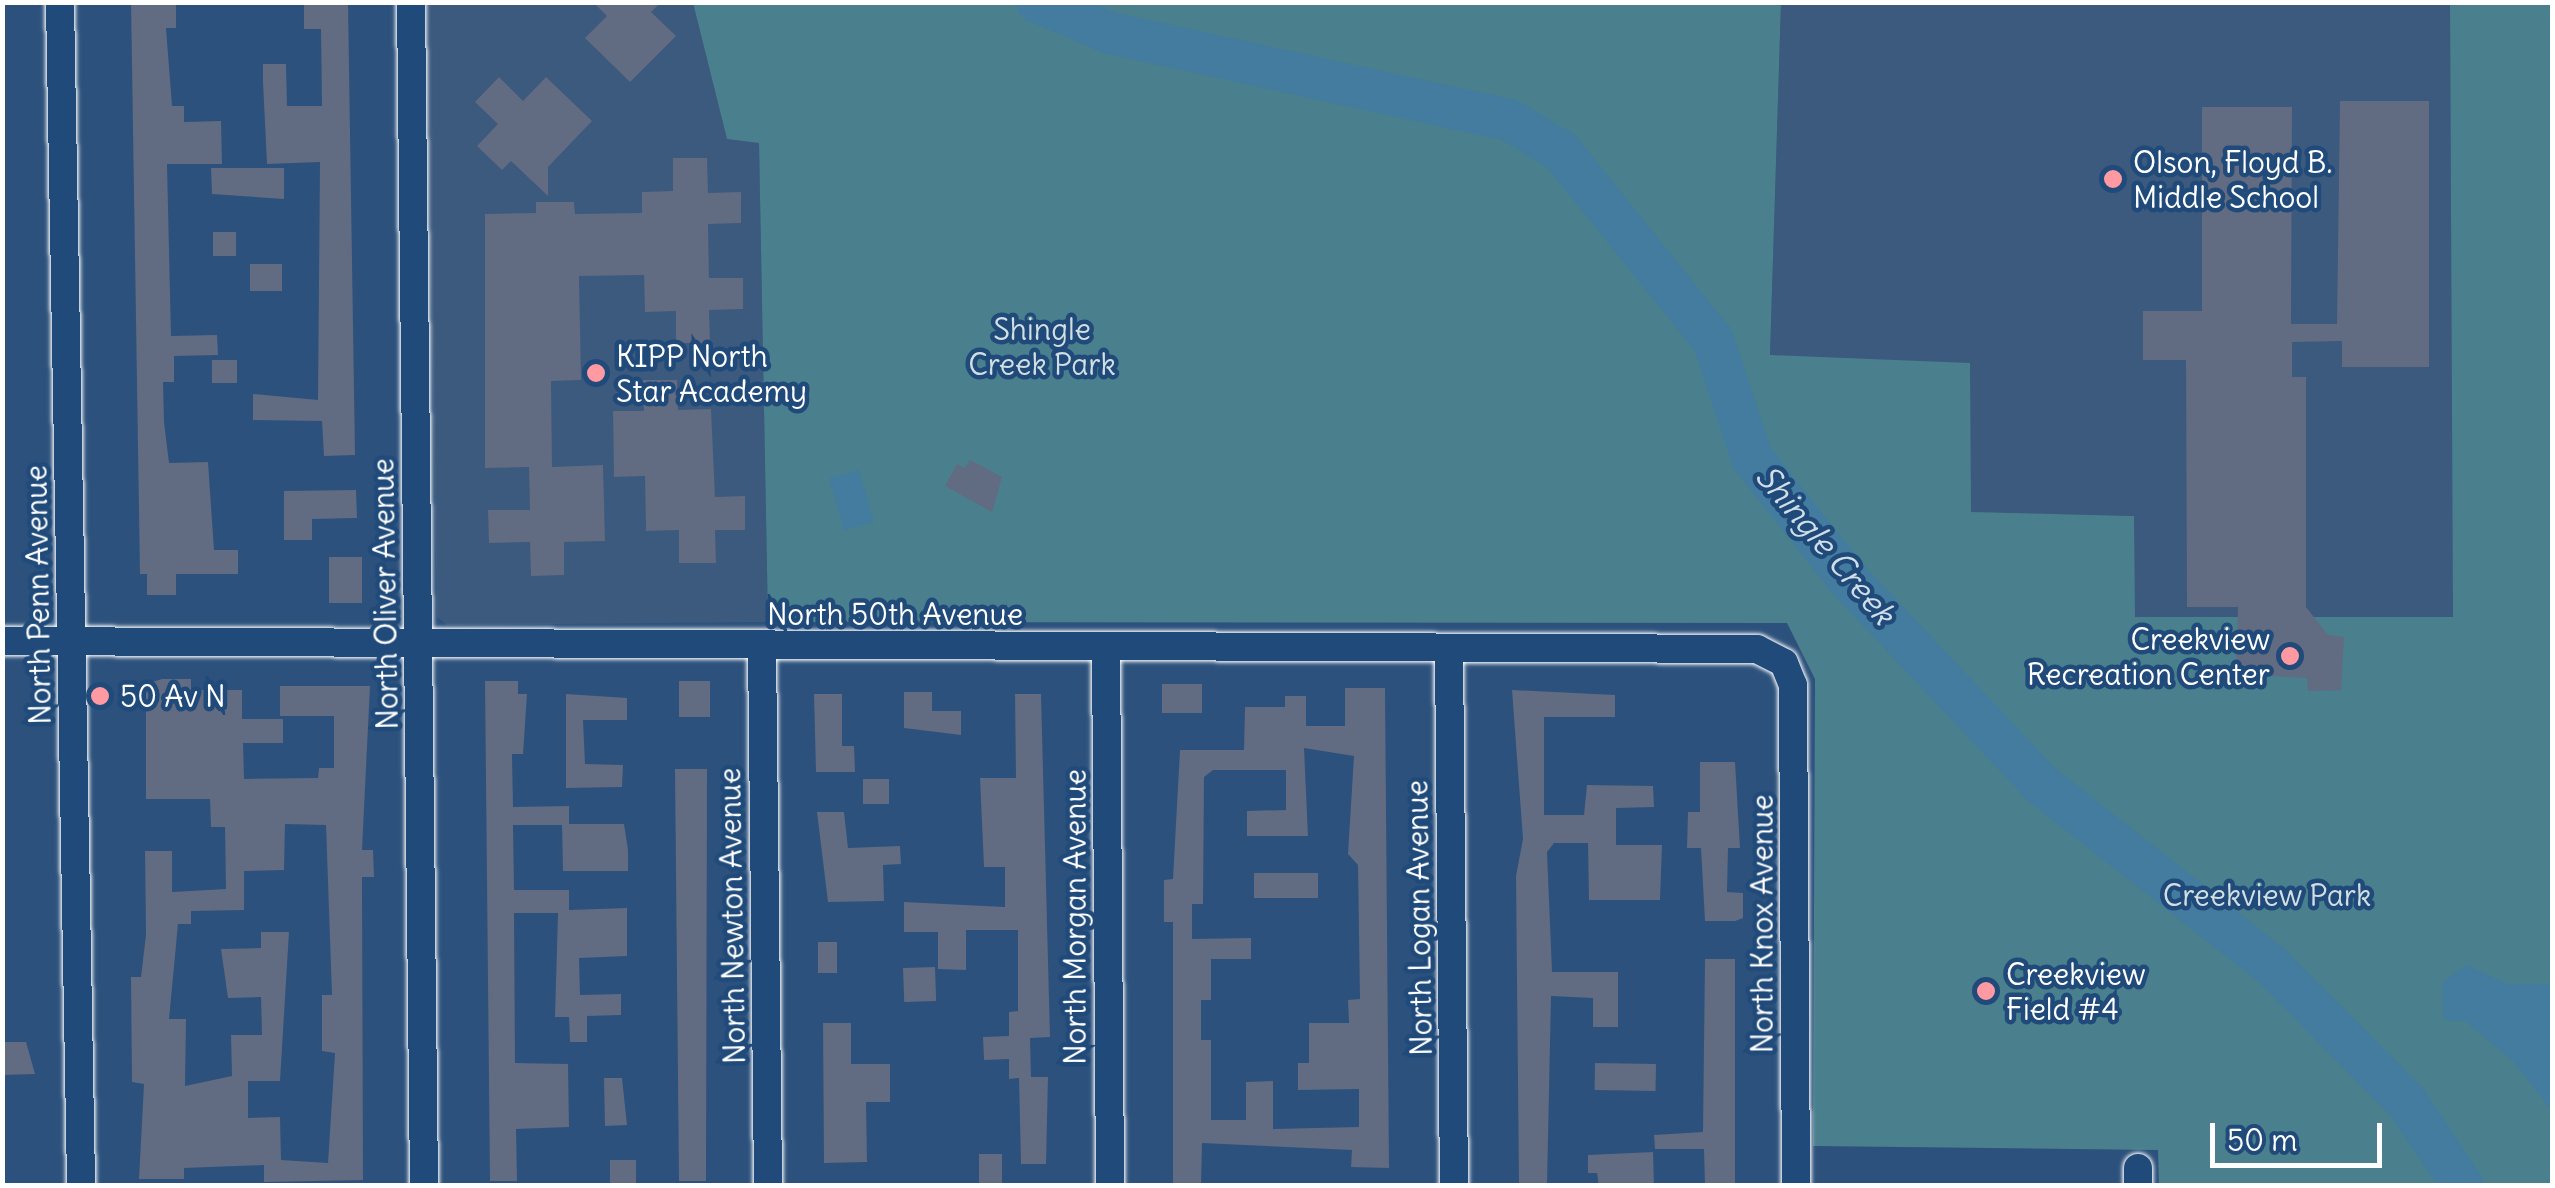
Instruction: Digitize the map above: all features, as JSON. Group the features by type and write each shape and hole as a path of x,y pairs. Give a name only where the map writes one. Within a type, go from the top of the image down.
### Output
{"street":[{"name":"North Penn Avenue","path":"60,2 81,1186"},
{"name":"North Oliver Avenue","path":"410,2 424,1186"},
{"name":"North 50th Avenue","path":"2,641 1757,649 1784,663"},
{"name":"North Newton Avenue","path":"762,646 768,1186"},
{"name":"North Morgan Avenue","path":"1106,648 1110,1186"},
{"name":"North Logan Avenue","path":"1449,649 1454,1186"},
{"name":"North Knox Avenue","path":"1784,663 1792,685 1796,1186"}],"shaded area":[{"name":"KIPP North Star Academy","path":"426,3 693,3 727,138 759,142 768,622 447,625 437,617"},
{"name":"Olson, Floyd B. Middle School","path":"1781,3 2450,3 2454,617 2134,617 2134,516 1971,513 1770,355"},
{"path":"859,470 874,522 844,530 829,479"},
{"path":"2466,965 2508,984 2552,984 2552,1111 2513,1061 2465,1021 2444,1020 2442,983"}],"green space":[{"path":"693,3 1781,3 1770,355 1970,363 1971,512 2134,516 2135,617 2453,617 2450,3 2552,3 2552,1185 2159,1185 2158,1150 1813,1146 1815,679 1787,623 768,622 759,143 727,139"}],"building":[{"path":"131,2 176,2 176,28 166,28 172,106 184,106 184,122 221,121 222,164 167,164 171,336 217,335 218,355 174,356 174,382 163,382 164,422 169,463 208,462 214,550 238,550 238,574 176,574 176,595 147,595 147,574 140,574"},
{"path":"304,2 348,2 355,455 324,456 322,421 253,420 253,394 318,400 320,162 267,164 263,82 263,64 286,64 287,106 322,106 321,29 304,29"},
{"path":"593,2 661,2 651,12 676,36 630,82 585,38 607,16"},
{"path":"499,77 523,101 546,77 592,121 548,167 548,196 511,161 502,170 477,146 498,124 475,102"},
{"path":"2340,101 2429,101 2429,367 2342,367 2342,341 2292,342 2292,377 2306,377 2306,607 2328,635 2344,637 2341,690 2308,691 2307,678 2236,674 2238,607 2187,607 2186,360 2143,360 2143,311 2202,311 2202,107 2292,107 2291,324 2337,324"},
{"path":"673,158 707,158 708,193 741,192 741,223 708,224 709,278 743,278 743,309 709,310 710,343 676,343 676,311 645,312 644,275 579,276 581,380 551,381 552,467 603,465 605,541 564,542 564,575 531,576 530,542 489,543 488,510 530,510 529,467 485,468 485,214 536,213 536,202 574,202 575,214 642,213 642,192 673,191"},
{"path":"211,168 284,168 284,199 212,194"},
{"path":"213,232 236,232 236,256 213,256"},
{"path":"250,264 282,264 282,291 250,291"},
{"path":"212,360 237,360 237,383 212,383"},
{"path":"643,380 677,380 678,410 711,409 715,497 745,496 745,530 715,530 716,563 679,563 679,530 646,531 645,476 614,477 613,411 644,411"},
{"path":"970,460 1002,477 992,512 945,486 957,464 965,468"},
{"path":"356,490 357,518 312,519 312,540 284,540 284,491"},
{"path":"329,557 362,557 362,603 329,603"},
{"path":"162,679 191,679 191,690 242,690 242,719 283,719 283,743 243,743 244,779 318,778 319,768 334,768 334,716 280,716 280,686 370,686 362,850 373,850 374,877 362,877 363,1180 264,1182 264,1165 184,1168 184,1179 139,1179 144,1084 132,1082 131,977 141,977 146,935 145,851 172,851 172,892 226,889 225,827 211,827 210,799 146,799 146,684","holes":["285,824 326,825 332,995 322,995 322,1051 335,1053 328,1163 281,1160 280,1117 248,1118 248,1081 280,1081 289,932 261,932 261,948 221,949 228,998 261,997 262,1035 231,1035 232,1076 185,1086 186,1019 169,1019 178,924 191,924 191,911 244,910 244,871 284,870"]},
{"path":"485,681 518,681 518,694 527,694 523,754 512,754 513,807 569,806 569,824 624,824 628,850 628,871 563,871 562,825 513,825 514,890 569,890 569,910 627,908 627,956 579,958 580,995 621,994 621,1015 587,1016 587,1042 570,1042 569,1017 555,1017 558,913 514,913 515,1063 568,1064 569,1127 516,1129 517,1181 490,1181"},
{"path":"679,681 710,681 710,717 679,717"},
{"path":"1162,684 1202,684 1202,713 1162,713"},
{"path":"1345,688 1385,688 1389,1168 1351,1167 1352,1150 1202,1143 1201,1184 1173,1183 1173,922 1164,922 1164,880 1173,879 1180,750 1244,750 1245,707 1285,707 1285,696 1306,696 1306,726 1345,726","holes":["1304,748 1354,756 1348,854 1358,865 1360,999 1348,1000 1349,1023 1309,1023 1309,1063 1298,1063 1298,1090 1359,1089 1359,1127 1273,1129 1273,1081 1246,1082 1246,1120 1211,1120 1211,1040 1201,1040 1201,1000 1211,1000 1211,959 1251,959 1251,938 1192,939 1192,904 1203,904 1204,777 1213,770 1286,770 1286,810 1247,811 1247,836 1308,836"]},
{"path":"1512,690 1615,695 1615,717 1544,717 1544,815 1584,815 1587,785 1653,786 1654,807 1616,808 1616,845 1662,845 1660,900 1589,900 1588,843 1554,843 1547,852 1552,972 1618,972 1618,1027 1593,1027 1593,998 1551,996 1547,1186 1519,1186 1516,876 1523,839"},
{"path":"904,692 932,692 932,711 961,711 961,735 904,728"},
{"path":"566,694 627,698 627,720 583,720 585,764 623,765 622,787 566,788"},
{"path":"814,694 842,694 842,746 854,746 855,772 816,772"},
{"path":"1015,694 1041,694 1050,1037 1030,1038 1031,1077 1048,1077 1046,1164 1021,1164 1019,1078 1009,1079 1009,1059 984,1060 983,1037 1009,1036 1009,1012 1018,1011 1018,930 966,930 966,970 938,969 938,932 904,932 904,902 1005,907 1005,867 984,867 980,778 1016,778"},
{"path":"1700,762 1735,762 1740,848 1728,848 1727,892 1743,893 1743,918 1735,921 1705,921 1701,848 1687,848 1688,812 1700,812"},
{"path":"675,769 707,769 706,1181 679,1181"},
{"path":"863,779 889,779 889,804 863,804"},
{"path":"817,812 844,812 848,848 900,846 901,864 883,865 884,901 828,902"},
{"path":"1254,873 1318,873 1318,898 1254,898"},
{"path":"818,942 837,942 837,973 818,973"},
{"path":"1705,959 1735,959 1735,1186 1705,1186 1704,1149 1655,1149 1654,1135 1703,1132"},
{"path":"935,967 936,1001 904,1002 903,968"},
{"path":"823,1023 851,1023 851,1064 890,1064 890,1102 866,1102 867,1162 824,1163"},
{"path":"2,1042 26,1042 35,1074 2,1075"},
{"path":"1595,1063 1656,1064 1656,1091 1595,1090"},
{"path":"604,1078 622,1078 627,1125 605,1126"},
{"path":"1653,1152 1654,1186 1599,1186 1597,1173 1588,1173 1588,1155"},
{"path":"979,1154 1002,1154 1002,1184 979,1184"},
{"path":"610,1160 636,1160 636,1185 610,1185"}],"waterway":[{"name":"Shingle Creek","path":"1037,2 1110,33 1509,120 1561,151 1713,340 1752,458 1847,578 2041,784 2272,966 2407,1102 2463,1186"}],"place":[{"name":"Olson, Floyd B. Middle School","path":"2113,179"},
{"name":"KIPP North Star Academy","path":"596,373"},
{"name":"Creekview Recreation Center","path":"2290,656"},
{"name":"50 Av N","path":"100,696"},
{"name":"Creekview Field #4","path":"1986,991"}],"park label":[{"name":"Shingle Creek Park","path":"1042,346"},
{"name":"Creekview Park","path":"2267,895"}]}
